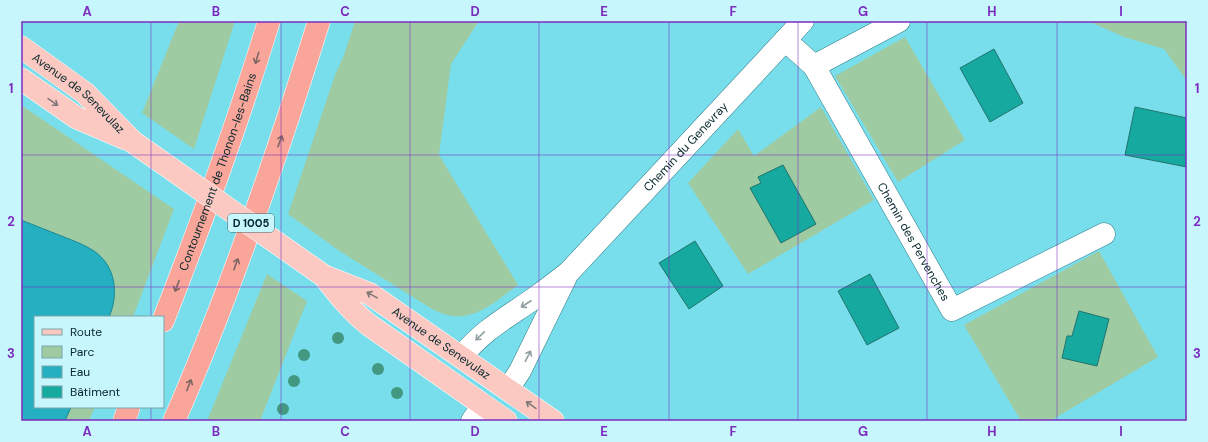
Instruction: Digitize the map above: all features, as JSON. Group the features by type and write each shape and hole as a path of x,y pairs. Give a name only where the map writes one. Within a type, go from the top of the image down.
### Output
{"highway":[{"name":"Contournement de Thonon-les-Bains","path":"164,318 242,106 269,21"},
{"name":"D 1005","path":"174,421 225,296 286,128 319,21"},
{"path":"124,421 129,408"}],"main road":[{"name":"Avenue de Senevulaz","path":"21,47 85,93 133,142 324,276 370,294 553,421"},
{"name":"Avenue de Senevulaz","path":"21,79 78,118 133,142"},
{"name":"Avenue de Senevulaz","path":"324,276 356,314 446,379 477,413 506,421"},
{"path":"446,379 461,357"},
{"path":"477,413 508,389"}],"street":[{"name":"Chemin du Genevray","path":"461,357 486,331 536,297 569,272 802,21"},
{"path":"814,66 899,21"},
{"name":"Chemin des Pervenches","path":"785,40 814,66 952,310 1104,234"},
{"name":"Chemin du Genevray","path":"508,389 520,371 569,272"}],"green space":[{"path":"179,21 235,21 194,149 142,113"},
{"path":"355,21 479,21 451,64 439,155 518,285 494,303 476,313 457,316 445,315 432,309 341,252 288,214"},
{"path":"1088,21 1187,21 1187,81 1164,49 1124,37"},
{"path":"905,37 965,140 898,182 835,76"},
{"path":"21,105 174,209 133,316 109,316 114,299 114,281 107,264 94,251 83,245 21,220"},
{"path":"821,107 874,200 748,274 688,183 738,129 754,156"},
{"path":"1099,251 1158,357 1050,421 1021,421 964,325"},
{"path":"267,274 307,301 260,421 207,421"},
{"path":"71,408 95,408 89,421 65,421"}],"water":[{"path":"21,220 76,242 94,251 107,264 111,272 114,281 114,299 109,316 34,316 34,408 71,408 65,421 21,421"}],"building":[{"path":"994,49 1023,103 990,122 960,68"},
{"path":"1135,107 1187,118 1187,167 1125,155"},
{"path":"783,165 816,224 781,243 750,188 761,183 758,177"},
{"path":"695,241 723,286 689,309 659,263"},
{"path":"870,274 899,328 867,345 838,291"},
{"path":"1079,311 1109,319 1097,366 1062,358 1067,336 1072,336"}]}
